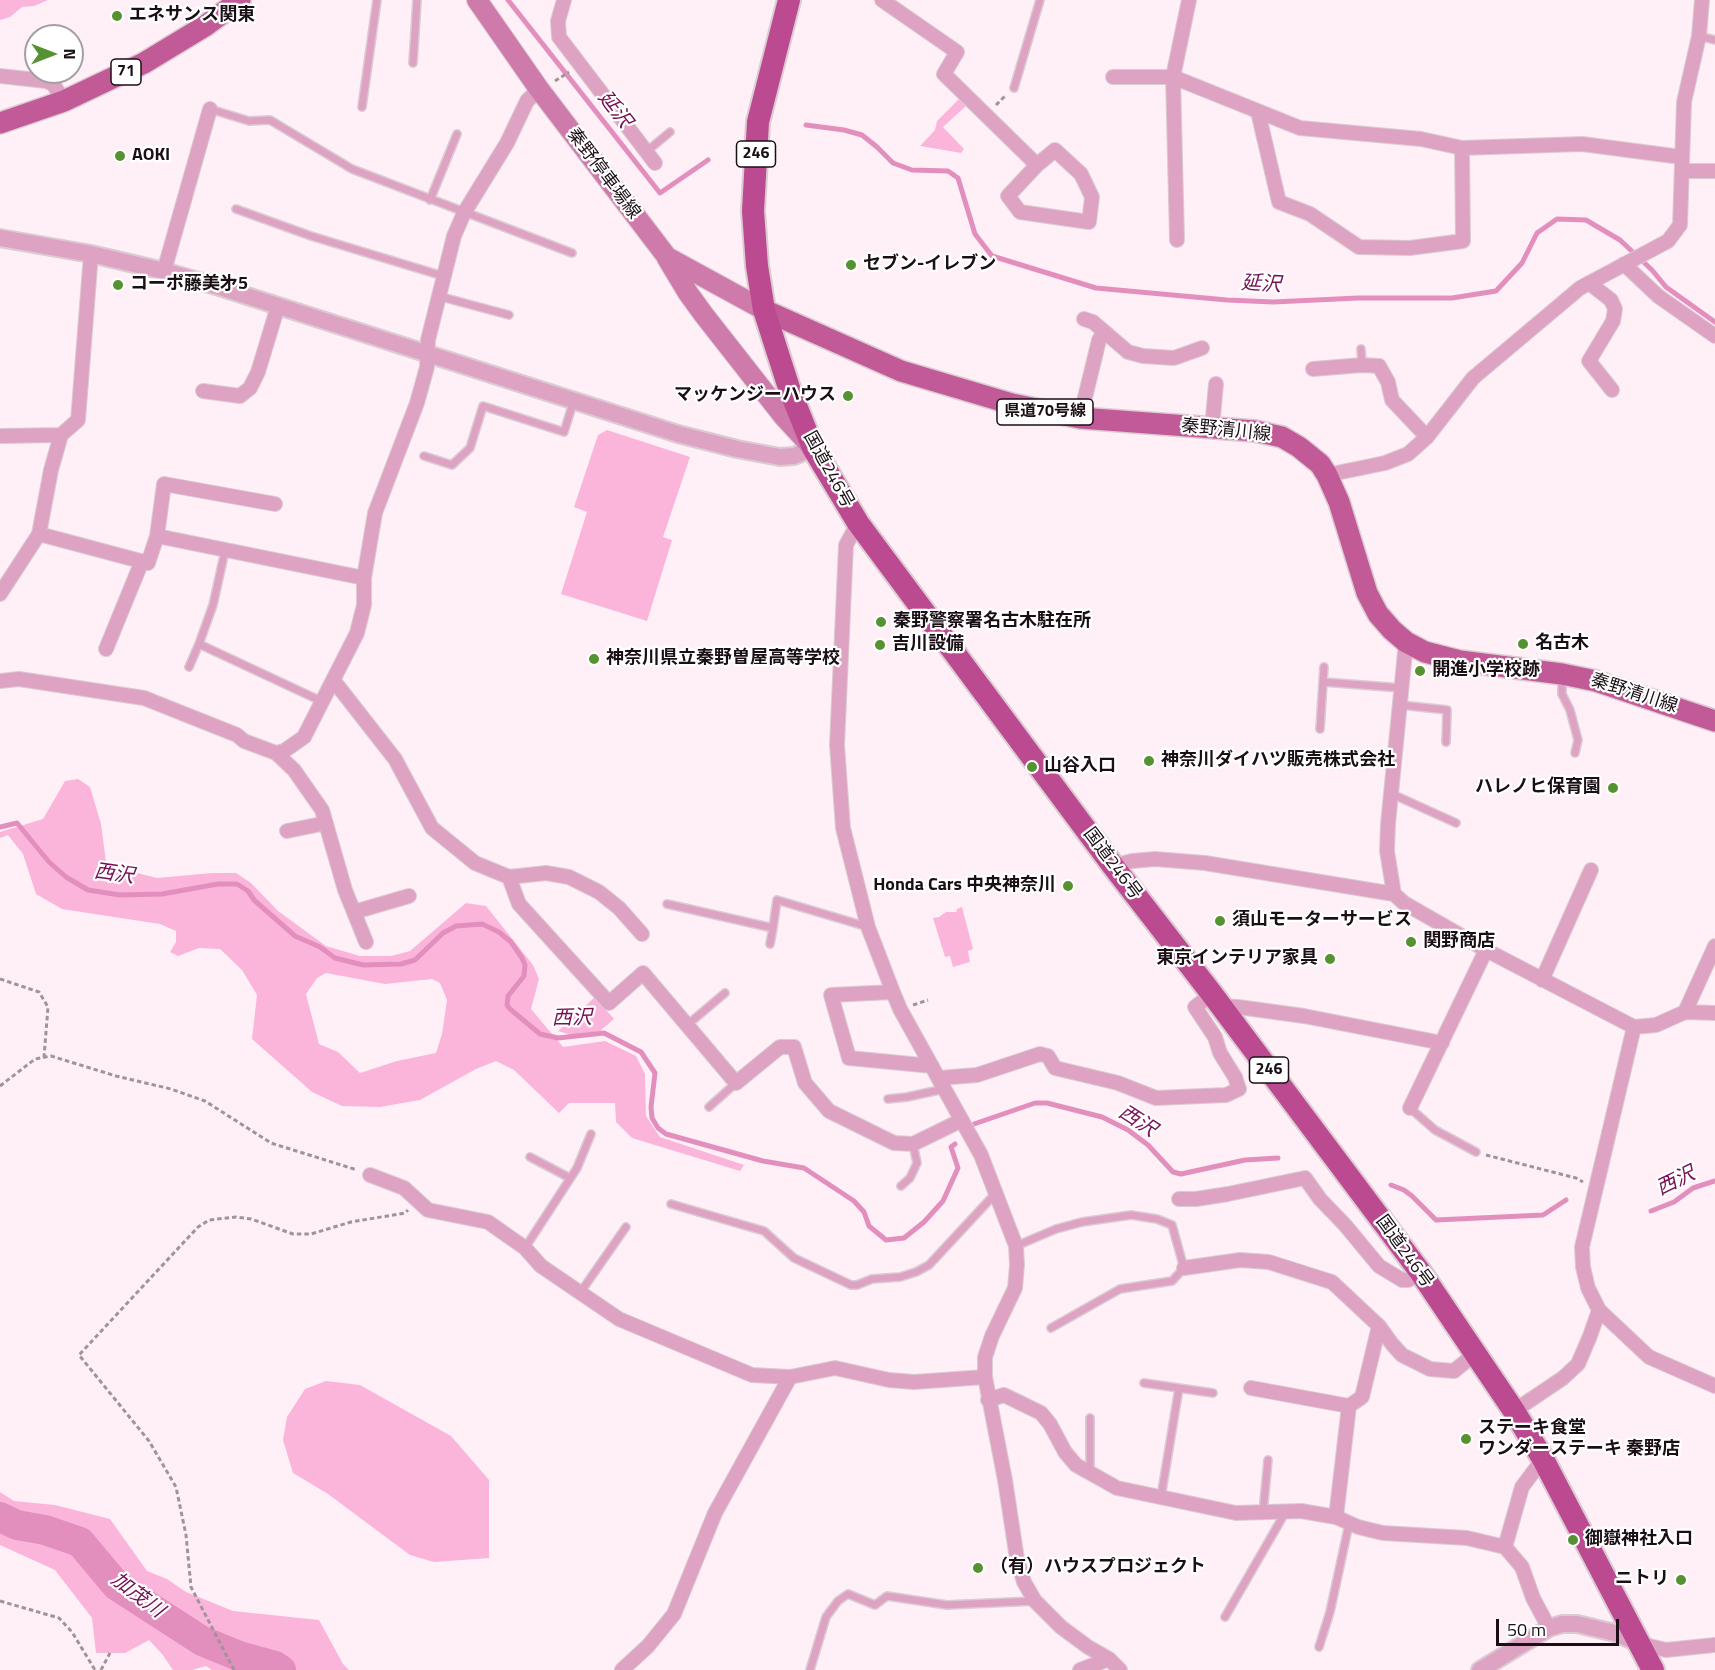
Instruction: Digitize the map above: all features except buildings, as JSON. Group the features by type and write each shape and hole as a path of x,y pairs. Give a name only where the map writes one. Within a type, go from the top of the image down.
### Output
{"highway":[{"name":"国道246号","path":"789,0 758,122 754,223 757,266 764,310 789,388 813,448 858,523 1113,866 1217,1000 1421,1273 1476,1353 1543,1459 1653,1670"}],"main road":[{"name":"71","path":"0,123 64,101 144,63 205,26 240,0"},
{"name":"秦野停車場線","path":"477,0 539,90 667,257 764,310"},
{"path":"667,257 704,315 784,417 813,448"},
{"name":"秦野清川線","path":"764,310 901,371 1012,404 1080,418 1255,431 1282,437 1320,464 1327,475 1339,502 1367,593 1378,614 1406,642 1425,652 1460,661 1562,674 1628,690 1715,722"}],"street":[{"path":"564,0 558,21 559,37 655,163"},
{"path":"882,0 957,52 944,74 1037,165"},
{"path":"1177,240 1173,77 1189,0"},
{"path":"1327,475 1385,463 1408,454 1427,437 1473,378 1588,283 1668,241 1680,225 1684,102 1699,36 1702,0"},
{"path":"0,76 46,81 53,84 64,101"},
{"path":"1113,77 1173,77 1300,128 1421,139 1462,148 1582,144 1681,157"},
{"path":"276,753 284,751 304,737 357,633 364,605 364,578 375,513 417,403 427,367 428,340 454,236 464,213 507,143 528,101 539,90"},
{"path":"164,271 210,109"},
{"path":"1258,111 1279,202 1310,214 1359,248 1410,248 1469,240 1462,148"},
{"path":"1055,150 1081,174 1092,197 1089,222 1020,212 1008,196 1037,165 1055,150"},
{"path":"1683,171 1715,171"},
{"path":"0,238 91,254 164,271 428,352 678,434 780,457 794,456 813,448"},
{"path":"0,594 39,534 51,470 61,435 78,420 91,254"},
{"path":"1624,264 1658,296 1715,336"},
{"path":"1588,283 1611,300 1615,309 1613,321 1589,361 1612,390"},
{"path":"202,392 240,396 250,388 258,372 278,306"},
{"path":"1084,319 1093,322 1128,352 1151,358 1174,358 1202,348"},
{"path":"1080,418 1099,340 1104,332"},
{"path":"1313,369 1379,366 1388,382 1392,400 1427,437"},
{"path":"1212,428 1216,384"},
{"path":"0,436 61,435"},
{"path":"39,534 148,563 157,536 164,484 275,504"},
{"path":"858,523 846,545 837,745 843,828 868,927 893,992 981,1155 1016,1246 1015,1288 992,1336 985,1357 985,1377 987,1400 1005,1480 1017,1559 1024,1582 1035,1601 1061,1627 1109,1659 1120,1670"},
{"path":"157,536 364,578"},
{"path":"105,649 142,561"},
{"path":"1394,894 1387,851 1406,642"},
{"path":"0,683 19,679 144,698 276,753 307,786 322,810 334,858 366,942"},
{"path":"334,681 395,759 432,828 475,863 509,877 546,873 569,877 599,892 618,908 642,934"},
{"path":"287,831 326,823"},
{"path":"1113,866 1132,861 1155,859 1205,862 1394,894 1404,903 1486,950 1634,1027 1656,1025 1685,1012 1715,1013"},
{"path":"1542,980 1591,870"},
{"path":"509,877 519,904 609,1003 643,973 736,1083 780,1047 794,1047 805,1083 829,1111 894,1143 912,1144 962,1120"},
{"path":"354,912 409,896"},
{"path":"1685,1012 1715,946"},
{"path":"1410,1108 1486,950"},
{"path":"893,992 831,995 849,1058 939,1078 977,1075 1040,1054 1048,1056 1055,1068 1118,1083 1156,1098 1226,1095 1239,1089 1220,1053 1215,1037 1195,1007 1217,1000 1238,1006 1304,1016 1442,1043"},
{"path":"1634,1027 1582,1247 1583,1267 1588,1288 1599,1310 1649,1357 1715,1386"},
{"path":"370,1174 404,1188 428,1210 488,1222 525,1248 541,1266 619,1319 752,1375 790,1377 835,1368 890,1380 914,1382 985,1377"},
{"path":"1179,1199 1228,1194 1305,1178 1320,1200 1345,1225 1379,1266 1402,1280 1408,1280 1421,1273"},
{"path":"1184,1268 1240,1260 1269,1262 1332,1282 1378,1326 1402,1355 1430,1369 1454,1371 1476,1353"},
{"path":"1514,1411 1563,1378 1578,1364 1599,1310"},
{"path":"1251,1388 1349,1406 1362,1397 1378,1326"},
{"path":"622,1670 648,1646 674,1614 715,1513 790,1377"},
{"path":"987,1400 1004,1395 1041,1413 1050,1424 1065,1452 1076,1465 1117,1488 1236,1514 1301,1511 1336,1517 1349,1524 1383,1533 1467,1538 1505,1547 1522,1567 1533,1598 1549,1628"},
{"path":"1336,1517 1349,1406"},
{"path":"1505,1547 1522,1487 1543,1459"},
{"path":"1480,1670 1549,1628 1562,1624 1577,1624 1615,1633 1641,1644 1666,1650 1715,1645"},
{"path":"1080,1670 1109,1659"}],"lane":[{"path":"362,107 377,0"},
{"path":"413,63 417,0"},
{"path":"1014,88 1040,0"},
{"path":"1699,36 1715,40"},
{"path":"210,109 249,121 270,120 352,169 572,254"},
{"path":"646,152 670,132"},
{"path":"430,200 457,134"},
{"path":"237,209 311,236 443,276"},
{"path":"438,296 509,315"},
{"path":"1361,349 1362,365"},
{"path":"424,456 453,465 470,448 483,406 564,432 574,400"},
{"path":"189,667 213,605 225,551"},
{"path":"199,645 321,701"},
{"path":"1320,729 1324,667"},
{"path":"1562,674 1562,694 1570,710 1578,740 1575,753"},
{"path":"1323,682 1402,688"},
{"path":"1401,705 1447,710 1446,742"},
{"path":"1392,794 1456,823"},
{"path":"770,944 777,900 868,927"},
{"path":"668,903 773,928"},
{"path":"686,1026 725,993"},
{"path":"888,1099 907,1097 939,1078"},
{"path":"709,1107 736,1083"},
{"path":"1410,1108 1435,1130 1476,1152"},
{"path":"525,1248 577,1168 591,1134"},
{"path":"901,1186 910,1178 917,1163 912,1144"},
{"path":"530,1157 570,1178"},
{"path":"671,1204 764,1231 794,1258 850,1285 857,1285 872,1279 900,1277 928,1265 997,1192"},
{"path":"1016,1246 1082,1221 1131,1215 1157,1219 1172,1225 1184,1268 1172,1281 1120,1289 1051,1328"},
{"path":"580,1293 626,1227"},
{"path":"1144,1383 1212,1393"},
{"path":"1161,1497 1179,1388"},
{"path":"1090,1418 1090,1473"},
{"path":"1263,1513 1268,1460"},
{"path":"1225,1617 1285,1513"},
{"path":"1319,1647 1330,1612 1349,1524"},
{"path":"810,1670 826,1617 838,1601 848,1594 875,1605 887,1596 947,1605 1035,1601"}],"path":[{"path":"560,77 572,70"},
{"path":"0,979 39,992 48,1006 44,1057"},
{"path":"907,1006 928,1000"},
{"path":"0,1086 35,1059 51,1056 116,1076 171,1089 205,1101 271,1143 370,1174"},
{"path":"1476,1152 1576,1178 1595,1188"},
{"path":"234,1670 191,1587 186,1535 176,1487 149,1441 79,1355 198,1227 209,1220 236,1217 251,1219 293,1234 311,1234 351,1221 405,1213 418,1201"},
{"path":"0,1601 58,1618 72,1632 95,1670"},
{"path":"101,1670 110,1653"}],"shaded area":[{"path":"0,0 48,0 34,6 22,7 10,17 0,20"},
{"path":"959,99 966,106 943,127 964,149 961,153 920,146 935,130 937,121"},
{"path":"607,430 690,457 663,537 672,540 647,621 561,594 587,512 574,507 598,435"},
{"path":"78,779 90,787 101,824 106,862 157,878 236,873 251,883 278,911 326,946 360,956 391,956 410,951 466,903 486,906 533,965 539,979 531,1009 563,1047 605,1041 636,1056 645,1074 646,1116 660,1137 744,1165 740,1171 632,1138 616,1122 615,1103 569,1103 559,1113 514,1070 496,1061 476,1069 420,1100 380,1107 342,1106 312,1092 252,1039 257,995 242,970 220,949 199,948 178,956 170,952 176,942 176,931 160,924 62,909 36,894 23,854 8,835 0,838 0,832 43,819 65,781","holes":["326,973 385,984 432,979 440,983 447,1000 442,1034 436,1053 397,1061 360,1073 338,1052 319,1044 306,994 317,978"]},
{"path":"962,907 973,949 968,951 970,962 953,967 950,956 945,957 933,918 946,912 956,912"},
{"path":"595,997 614,1019 600,1031 571,1035 558,1031"},
{"path":"326,1381 360,1385 451,1436 489,1480 489,1558 434,1562 410,1555 328,1494 293,1473 283,1440 287,1417 305,1389"},
{"path":"0,1492 14,1501 55,1505 110,1519 147,1571 167,1579 186,1592 233,1611 319,1620 343,1664 349,1670 212,1670 206,1666 192,1670 173,1670 149,1640 125,1653 96,1653 92,1618 55,1570 0,1545"}],"waterway":[{"name":"延沢","path":"508,0 660,193 708,160"},
{"name":"延沢","path":"806,125 862,135 893,163 912,170 948,171 958,178 975,234 992,256 1096,288 1273,302 1358,298 1452,298 1496,291 1522,263 1537,233 1557,219 1586,220 1620,240 1652,270 1666,287 1715,322"},
{"name":"西沢","path":"0,827 17,823 49,862 66,877 88,890 120,895 162,894 218,884 237,884 248,891 254,900 295,936 320,947 335,958 363,965 401,964 415,960 443,933 456,926 482,924 499,932 511,942 522,958 525,965 524,976 508,996 507,1005 540,1034 558,1038 604,1033 641,1052 655,1073 651,1107 652,1118 658,1128 666,1134 763,1161 804,1168 854,1201 864,1212 869,1226 886,1240 904,1238 924,1222 943,1201 958,1168 951,1147 955,1144"},
{"name":"西沢","path":"974,1124 1035,1103 1047,1103 1102,1117 1128,1130 1148,1145 1173,1172 1181,1174 1245,1160 1278,1158"},
{"name":"西沢","path":"1651,1211 1674,1202 1693,1188 1715,1181"},
{"name":"西沢","path":"1391,1185 1412,1196 1436,1220 1543,1215 1566,1200"},
{"name":"加茂川","path":"0,1517 17,1525 45,1530 80,1542 117,1586 202,1641 281,1670"}],"place":[{"name":"エネサンス関東","path":"117,16"},
{"name":"AOKI","path":"120,156"},
{"name":"セブン-イレブン","path":"851,265"},
{"name":"コーポ藤美㐧5","path":"118,285"},
{"name":"マッケンジーハウス","path":"848,396"},
{"name":"秦野警察署名古木駐在所","path":"881,622"},
{"name":"名古木","path":"1523,644"},
{"name":"吉川設備","path":"880,645"},
{"name":"神奈川県立秦野曽屋高等学校","path":"594,659"},
{"name":"開進小学校跡","path":"1420,671"},
{"name":"神奈川ダイハツ販売株式会社","path":"1149,761"},
{"name":"山谷入口","path":"1032,767"},
{"name":"ハレノヒ保育園","path":"1613,788"},
{"name":"Honda Cars 中央神奈川","path":"1068,886"},
{"name":"須山モーターサービス","path":"1220,921"},
{"name":"関野商店","path":"1411,942"},
{"name":"東京インテリア家具","path":"1330,959"},
{"name":"ステーキ食堂 ワンダーステーキ 秦野店","path":"1466,1439"},
{"name":"御嶽神社入口","path":"1573,1540"},
{"name":"（有）ハウスプロジェクト","path":"978,1568"},
{"name":"ニトリ","path":"1681,1580"}]}
